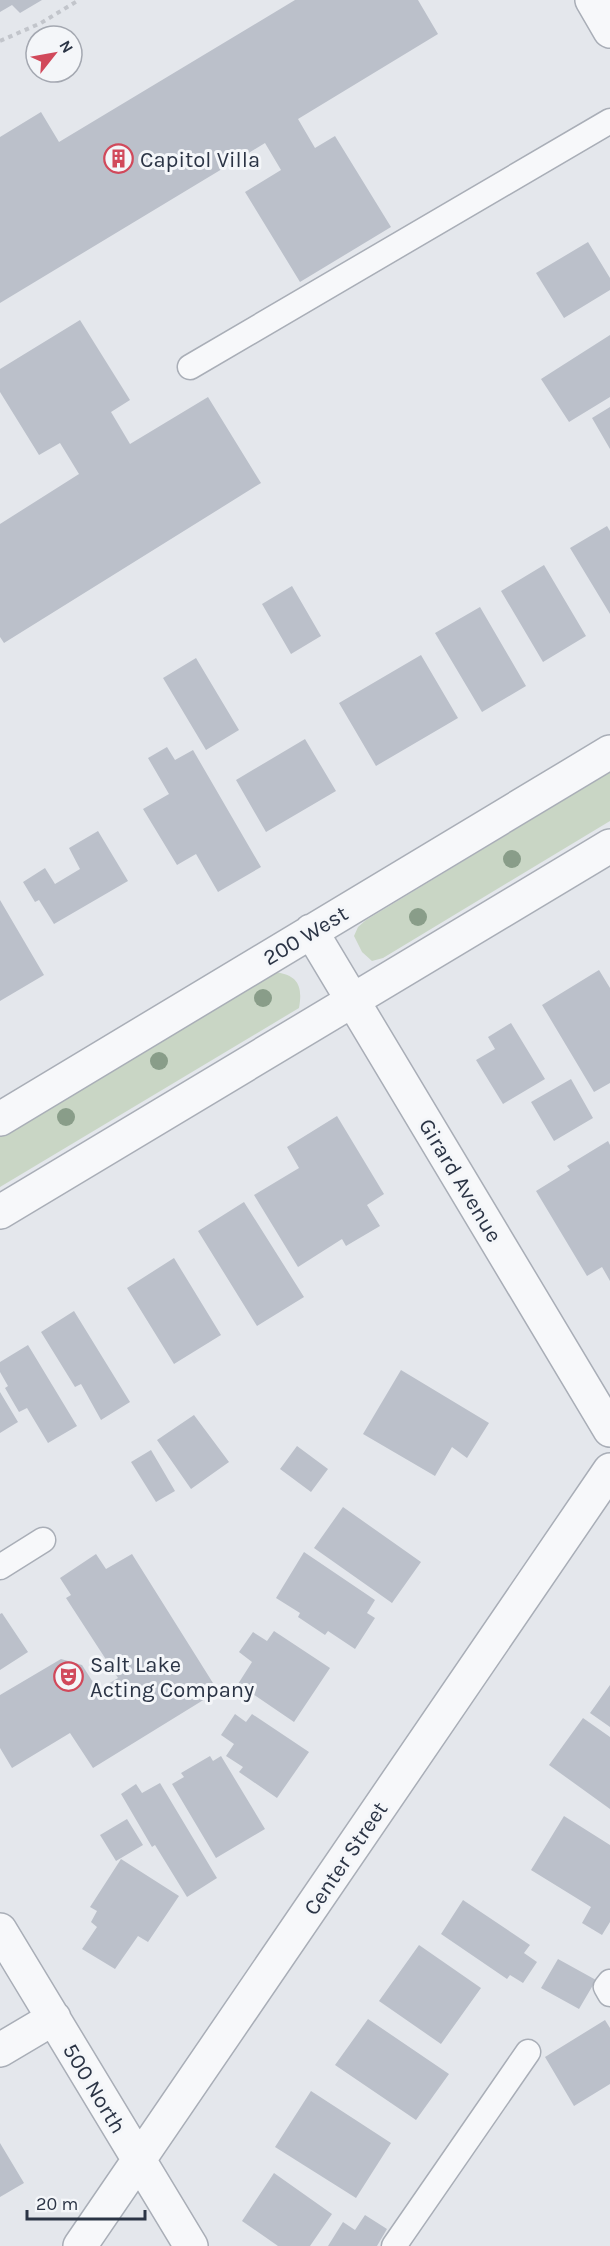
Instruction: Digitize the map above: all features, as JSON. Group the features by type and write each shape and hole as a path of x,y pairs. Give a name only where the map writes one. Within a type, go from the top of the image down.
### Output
{"street":[{"path":"592,0 610,31"},
{"name":"200 West","path":"0,1119 610,752"},
{"path":"0,1212 610,846"},
{"name":"Girard Avenue","path":"311,931 610,1430"},
{"name":"Center Street","path":"80,2246 610,1470"},
{"name":"500 North","path":"0,1930 191,2246"},
{"path":"0,2050 54,2018"}],"lane":[{"path":"190,367 610,122"},
{"path":"0,1567 43,1540"},
{"path":"610,1982 606,1987 610,1994"},
{"path":"394,2246 528,2052"}],"path":[{"path":"0,40 41,23 79,0"}],"green space":[{"path":"610,772 610,821 383,958 372,961 362,952 354,936 358,927 366,920"},
{"path":"275,972 289,976 297,983 300,994 299,1008 0,1187 0,1136"}],"building":[{"path":"0,0 42,0 20,13 12,5 0,12"},
{"name":"Capitol Villa","path":"295,0 418,0 438,34 298,119 315,148 335,136 391,227 300,282 245,192 281,170 265,143 0,303 0,137 41,112 59,142"},
{"path":"588,242 610,278 610,290 564,318 536,273"},
{"path":"80,320 130,400 111,412 130,444 208,397 261,483 4,643 0,637 0,524 79,474 60,443 39,455 0,392 0,369"},
{"path":"610,335 610,397 569,422 541,379"},
{"path":"610,407 610,449 592,418"},
{"path":"607,526 610,531 610,614 570,548"},
{"path":"544,565 586,636 543,662 501,591"},
{"path":"292,586 321,636 291,654 262,604"},
{"path":"480,607 526,686 482,712 435,633"},
{"path":"421,655 458,718 376,766 339,703"},
{"path":"196,658 239,730 206,750 163,678"},
{"path":"305,739 336,791 266,832 236,780"},
{"path":"167,747 175,760 193,750 261,867 218,892 196,854 177,865 143,809 169,794 148,758"},
{"path":"98,831 128,881 54,924 39,900 35,902 23,882 45,868 55,884 80,869 69,848"},
{"path":"0,900 44,975 0,1001"},
{"path":"599,970 610,988 610,1083 594,1092 542,1005"},
{"path":"511,1023 545,1079 503,1104 476,1060 495,1049 488,1037"},
{"path":"571,1079 593,1118 554,1141 531,1102"},
{"path":"337,1116 384,1194 367,1205 380,1226 346,1246 342,1239 298,1267 254,1195 299,1168 287,1147"},
{"path":"608,1141 610,1145 610,1281 602,1267 587,1276 536,1191 570,1170 567,1166"},
{"path":"244,1202 304,1297 257,1326 198,1231"},
{"path":"174,1258 221,1335 174,1364 127,1288"},
{"path":"74,1311 130,1402 101,1420 81,1384 75,1387 41,1332"},
{"path":"28,1345 77,1426 48,1443 27,1408 19,1412 5,1388 8,1386 0,1372 0,1362"},
{"path":"401,1370 489,1423 467,1458 452,1447 435,1476 363,1434"},
{"path":"0,1392 18,1422 0,1433"},
{"path":"194,1415 229,1462 191,1489 157,1440"},
{"path":"297,1446 328,1469 311,1492 280,1469"},
{"path":"151,1450 175,1491 156,1502 131,1462"},
{"path":"343,1507 421,1562 392,1603 314,1548"},
{"path":"304,1552 375,1600 367,1613 375,1618 355,1649 328,1631 325,1635 298,1617 300,1613 276,1598"},
{"path":"96,1554 106,1569 132,1554 218,1691 93,1768 70,1733 12,1768 0,1748 0,1695 61,1659 82,1665 98,1690 118,1678 66,1598 71,1595 60,1578"},
{"path":"2,1613 28,1652 0,1670 0,1614"},
{"path":"274,1631 330,1668 294,1722 238,1684 252,1662 239,1652 253,1632 267,1641"},
{"path":"610,1685 610,1727 590,1713"},
{"path":"235,1714 246,1722 252,1714 309,1752 277,1798 239,1772 243,1767 226,1756 234,1744 221,1735"},
{"path":"583,1718 610,1737 610,1809 549,1765"},
{"path":"210,1756 213,1761 221,1756 265,1829 216,1858 172,1784 184,1777 181,1773"},
{"path":"160,1783 217,1878 187,1897 155,1845 152,1847 121,1794 136,1784 142,1793"},
{"path":"564,1816 610,1845 610,1922 602,1935 582,1923 591,1907 531,1870"},
{"path":"127,1819 143,1845 116,1861 100,1835"},
{"path":"121,1859 179,1896 148,1942 138,1936 115,1969 82,1949 97,1927 91,1922 97,1911 90,1907"},
{"path":"463,1900 530,1945 524,1953 537,1962 523,1983 510,1975 507,1979 441,1934"},
{"path":"419,1945 481,1988 441,2044 379,2001"},
{"path":"558,1959 596,1980 579,2009 541,1988"},
{"path":"368,2019 449,2074 416,2120 335,2065"},
{"path":"605,2020 610,2028 610,2084 574,2106 545,2057"},
{"path":"311,2091 391,2143 356,2198 275,2147"},
{"path":"0,2143 24,2183 0,2197"},
{"path":"274,2173 332,2214 310,2246 278,2246 242,2221"},
{"path":"365,2215 387,2229 377,2246 328,2246 343,2222 355,2230"}],"place":[{"name":"Capitol Villa","path":"119,159"},
{"name":"Salt Lake Acting Company","path":"69,1677"}]}
